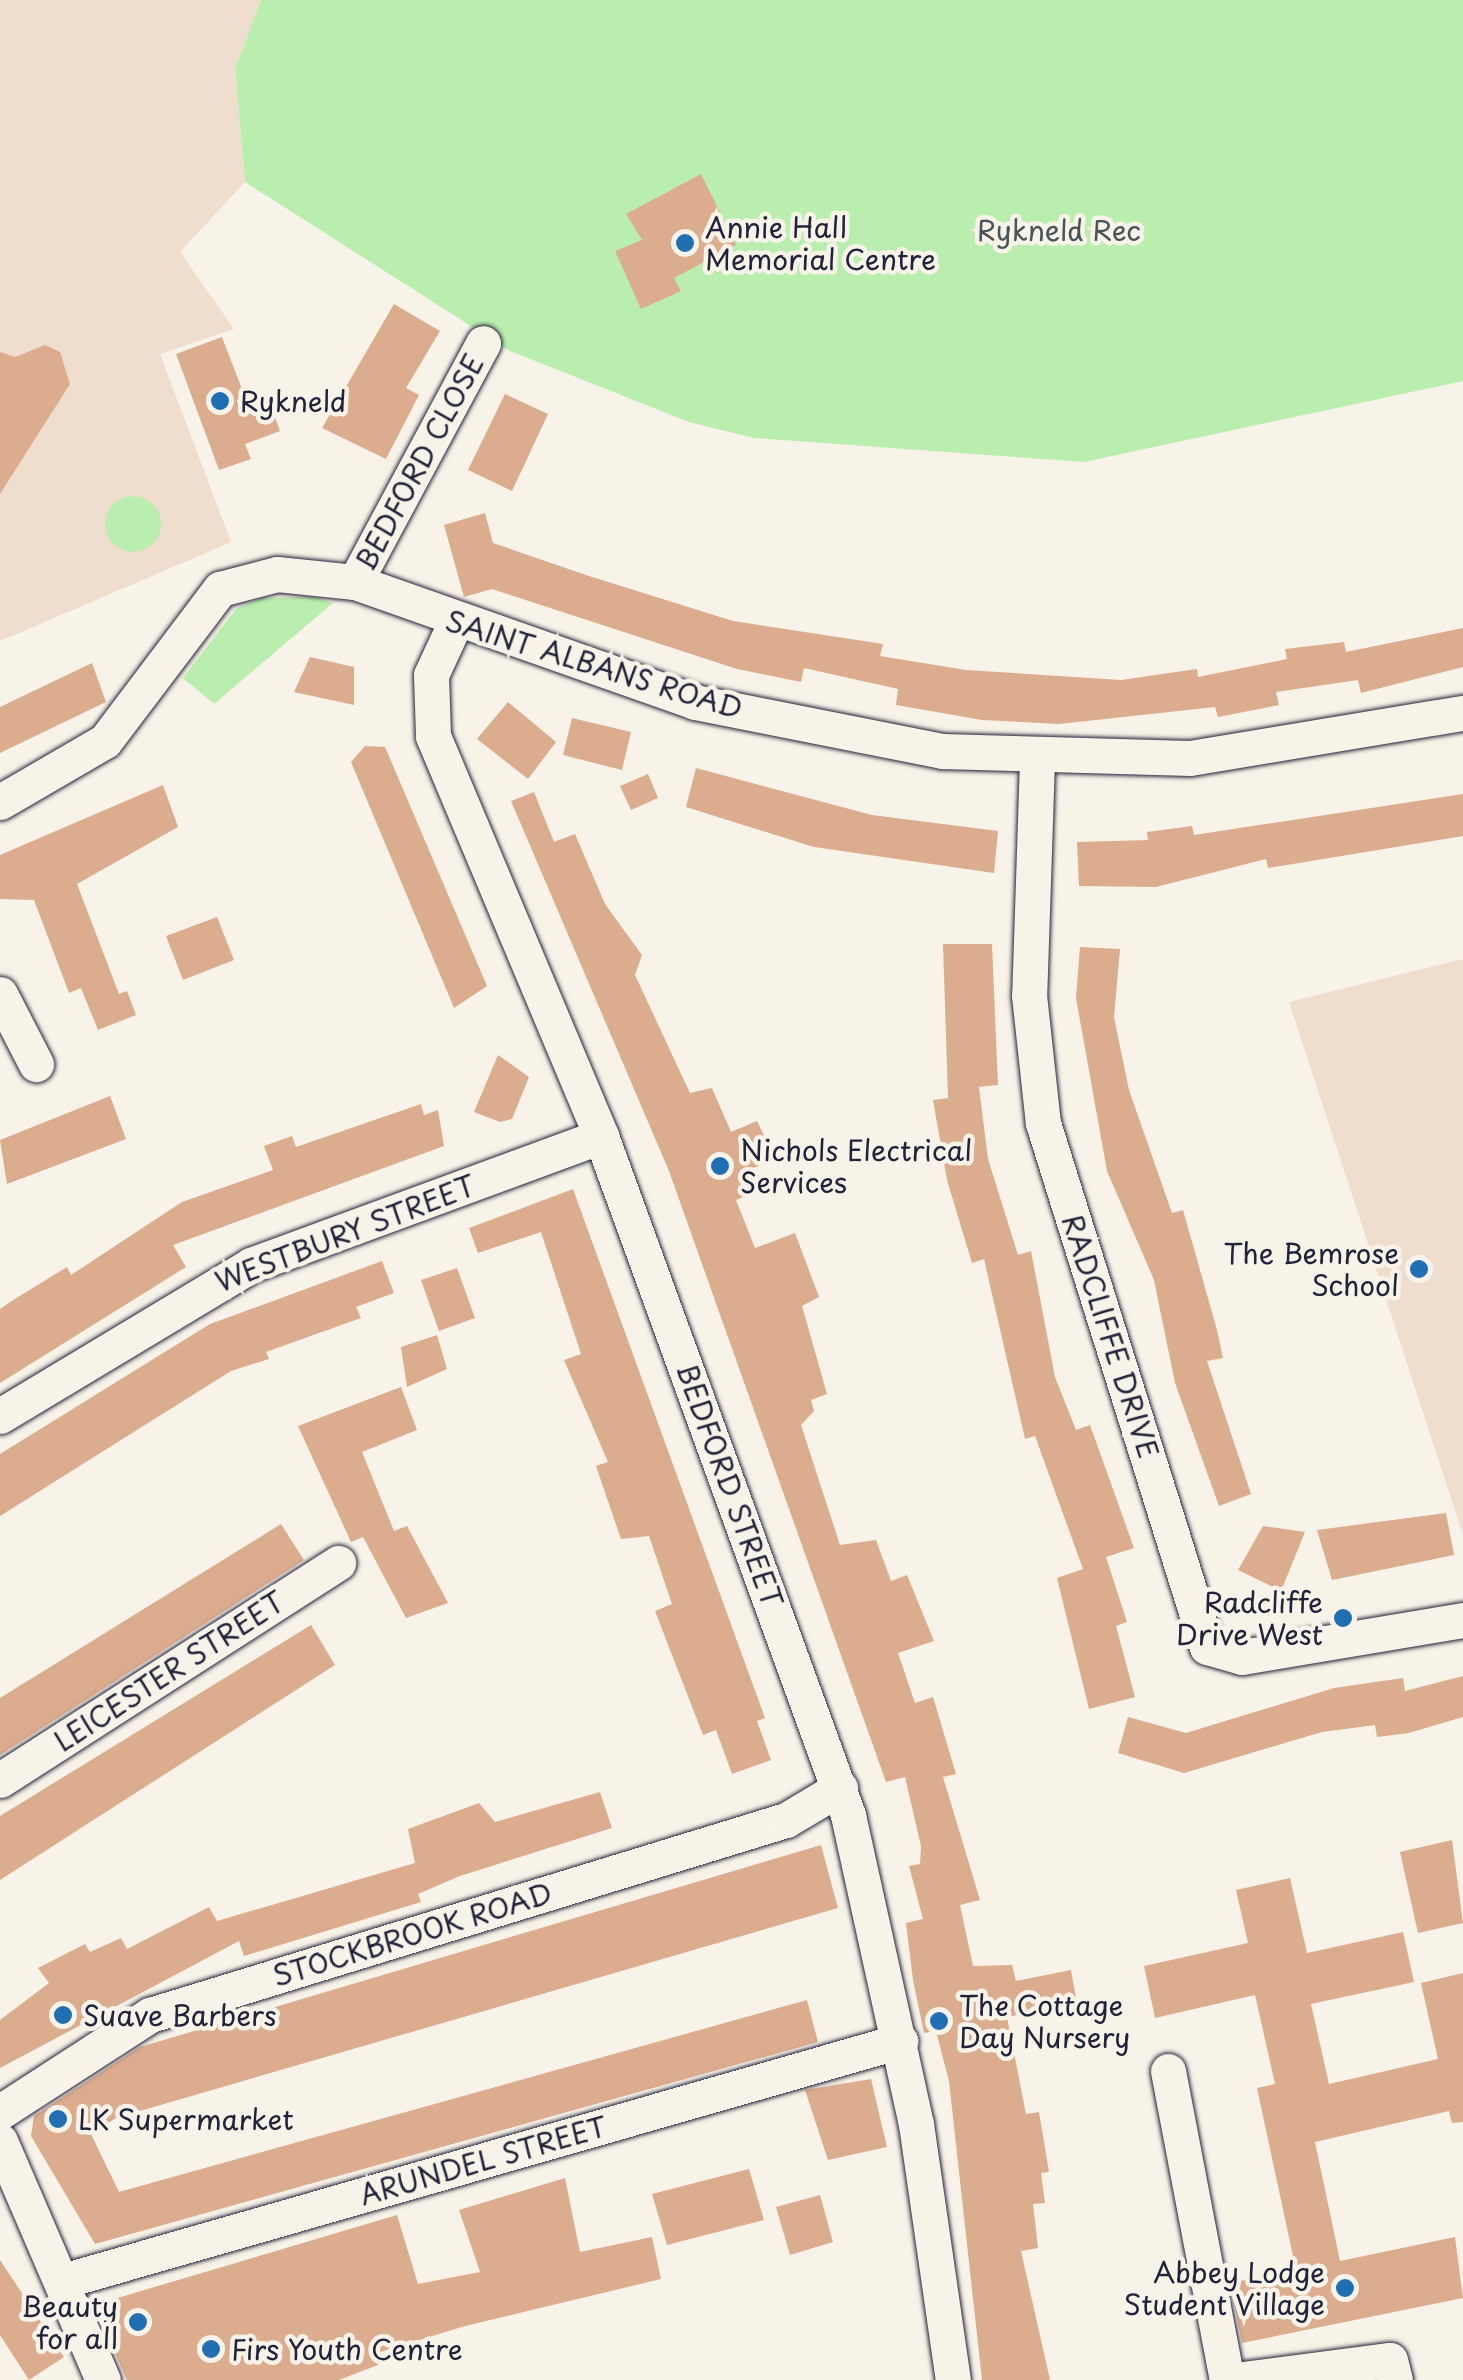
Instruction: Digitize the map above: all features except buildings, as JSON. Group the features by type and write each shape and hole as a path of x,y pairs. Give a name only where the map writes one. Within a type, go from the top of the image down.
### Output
{"street":[{"name":"BEDFORD CLOSE","path":"354,582 482,343"},
{"name":"SAINT ALBANS ROAD","path":"0,802 105,741 220,589 278,574 354,582 455,623 695,702 850,736 1036,760 1277,749 1463,713"},
{"name":"BEDFORD STREET","path":"455,623 431,674 433,736 600,1136 840,1788 900,2041 953,2380"},
{"name":"RADCLIFFE DRIVE","path":"1036,760 1029,976 1043,1123 1207,1647 1242,1656 1463,1620"},
{"path":"0,994 36,1064"},
{"name":"WESTBURY STREET","path":"0,1416 251,1265 600,1136"},
{"name":"LEICESTER STREET","path":"0,1780 338,1563"},
{"name":"STOCKBROOK ROAD","path":"0,2112 91,2045 150,2015 786,1820 840,1788"},
{"name":"ARUNDEL STREET","path":"66,2280 900,2041"},
{"path":"1168,2071 1227,2380"},
{"path":"6,2162 66,2280 103,2380"},
{"path":"1235,2380 1390,2360 1395,2380"}],"shaded area":[{"path":"0,0 261,0 235,69 245,182 180,252 234,329 160,354 231,542 0,641"},
{"name":"The Bemrose School","path":"1463,959 1463,1535 1289,1002"}],"green space":[{"name":"Rykneld Rec","path":"261,0 1463,0 1463,381 1084,462 754,438 689,422 510,351 245,182 235,69"},
{"path":"133,496 153,504 161,524 153,544 133,552 113,544 105,524 113,504"},
{"path":"314,597 333,603 214,704 183,678 236,609 262,598"}],"place":[{"name":"Annie Hall Memorial Centre","path":"685,243"},
{"name":"Rykneld","path":"220,401"},
{"name":"Nichols Electrical Services","path":"720,1166"},
{"name":"The Bemrose School","path":"1419,1269"},
{"name":"Radcliffe Drive West","path":"1343,1618"},
{"name":"Suave Barbers","path":"63,2015"},
{"name":"The Cottage Day Nursery","path":"939,2021"},
{"name":"LK Supermarket","path":"58,2119"},
{"name":"Abbey Lodge Student Village","path":"1345,2288"},
{"name":"Beauty for all","path":"138,2322"},
{"name":"Firs Youth Centre","path":"211,2349"}]}
